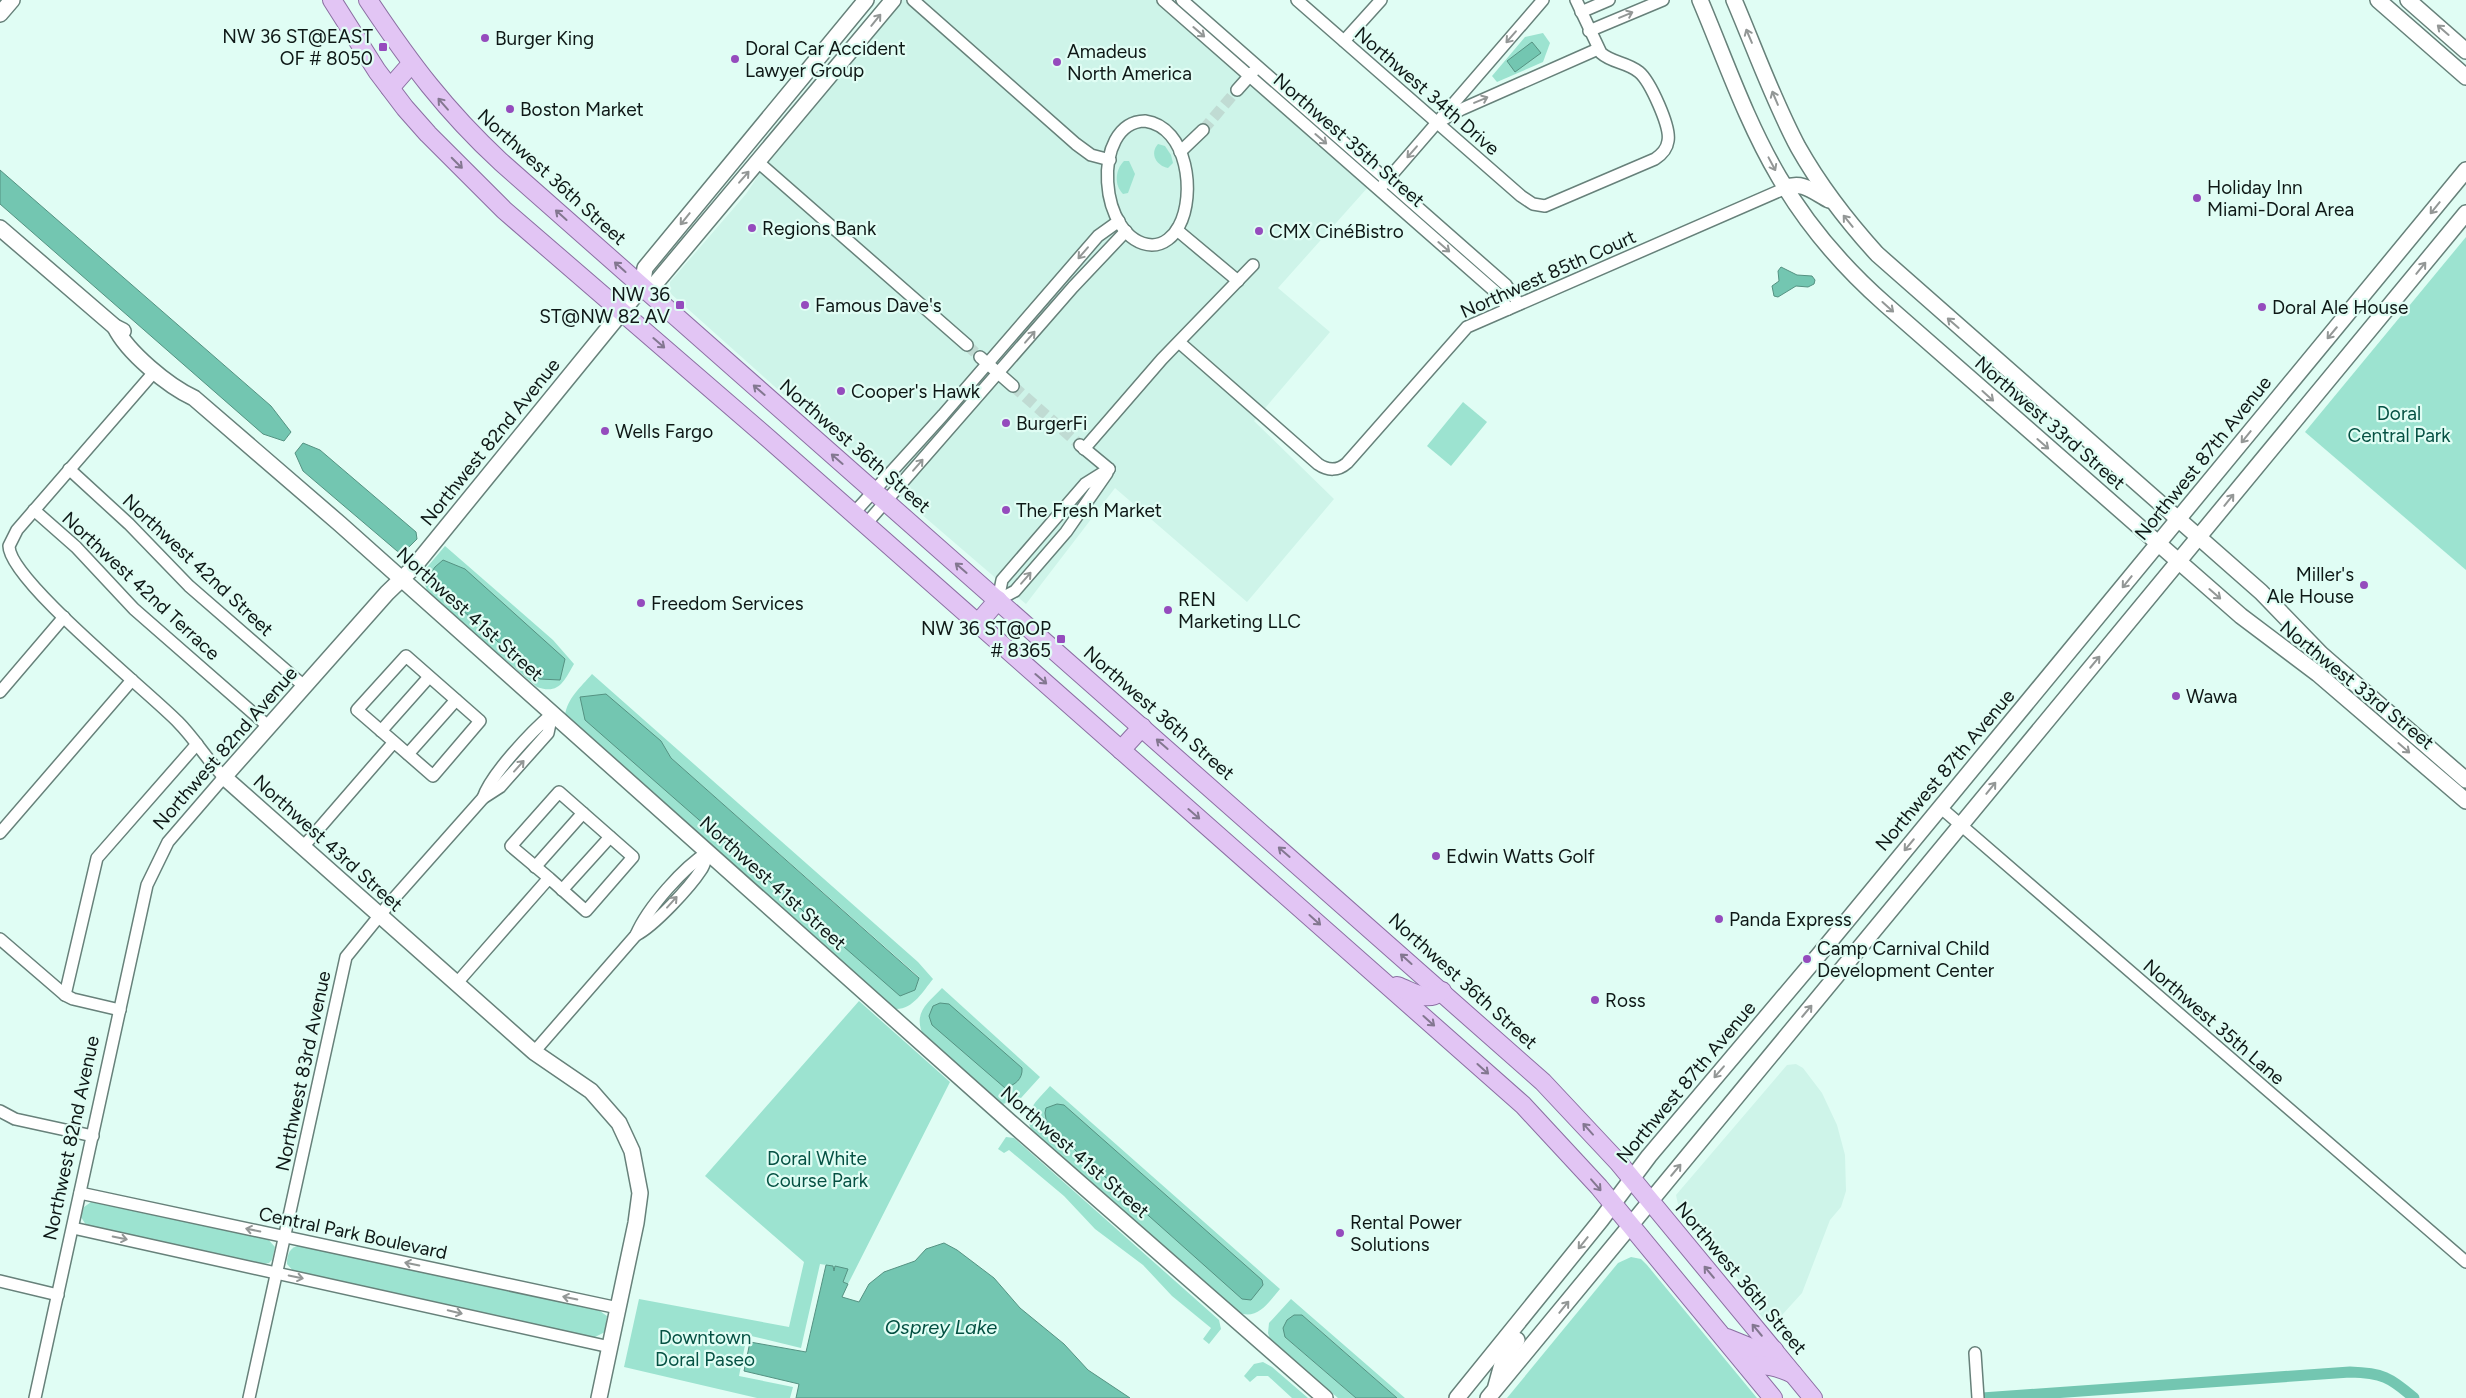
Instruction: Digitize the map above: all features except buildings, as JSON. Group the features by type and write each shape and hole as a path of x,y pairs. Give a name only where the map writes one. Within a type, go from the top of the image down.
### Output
{"main road":[{"path":"334,1 390,88 428,134 504,210 623,311 860,519 1385,982 1534,1116 1613,1204 1773,1398"},
{"name":"Northwest 36th Street","path":"368,2 434,94 474,137 1544,1082 1584,1123 1632,1179 1813,1398"},
{"path":"390,88 411,64"},
{"path":"978,623 998,600"},
{"path":"1122,750 1142,727"},
{"path":"1385,982 1427,998 1436,996 1442,991"},
{"path":"1721,1334 1752,1349 1774,1350"},
{"path":"1747,1366 1763,1364 1793,1374"}],"street":[{"path":"0,14 12,0"},
{"name":"Northwest 82nd Avenue","path":"35,1398 145,893 154,867 174,835 224,776 433,543 642,287 645,268 866,0"},
{"name":"Northwest 82nd Avenue","path":"642,287 655,284 893,0"},
{"path":"913,0 1076,144 1091,155 1110,160"},
{"name":"Northwest 35th Street","path":"1163,0 1499,295 1508,309"},
{"name":"Northwest 35th Street","path":"1182,0 1506,285 1519,304"},
{"name":"Northwest 34th Drive","path":"1298,0 1521,196 1536,205 1545,206 1553,204 1655,159 1668,144 1668,129 1648,84 1635,69 1608,58 1598,49"},
{"path":"1344,41 1380,0"},
{"path":"1379,190 1544,0"},
{"path":"1438,123 1462,109 1598,49 1576,0"},
{"path":"1581,12 1609,0"},
{"path":"1589,31 1662,0"},
{"name":"Northwest 33rd Street","path":"1700,0 1759,139 1786,188 1827,246 1878,298 2178,562 2258,630 2318,674 2466,801"},
{"name":"Northwest 33rd Street","path":"1734,0 1784,120 1809,165 1833,201 1864,240 1904,280 2276,606 2321,654 2466,780"},
{"path":"2378,0 2466,77"},
{"path":"2406,25 2414,5 2466,51"},
{"path":"821,54 836,68"},
{"path":"1237,90 1258,67"},
{"path":"1140,121 1151,122 1160,127 1174,141 1180,152 1186,167 1188,194 1184,215 1177,230 1165,241 1156,245 1139,242 1126,232 1119,221 1109,194 1110,160 1117,138 1126,127 1140,121"},
{"path":"764,123 762,139 756,153 758,162 966,345"},
{"path":"1180,152 1203,130"},
{"name":"Northwest 87th Avenue","path":"1457,1398 1695,1100 1835,934 2466,170"},
{"path":"1786,188 1792,185 1802,186 1833,201"},
{"name":"Northwest 85th Court","path":"1180,343 1318,464 1333,470 1347,463 1467,326 1786,188"},
{"path":"1492,1394 2466,213"},
{"path":"860,519 880,496 984,361 1098,236 1119,221"},
{"name":"Northwest 41st Street","path":"0,228 114,327 127,333 185,384 194,398 708,852 1010,1122 1325,1398"},
{"path":"1177,230 1238,281"},
{"path":"860,519 999,374 1073,288 1126,232"},
{"path":"1109,470 1082,446 1162,359 1180,343 1253,265"},
{"path":"2369,288 2390,306"},
{"name":"Northwest 41st Street","path":"114,327 121,341 179,391 194,398"},
{"path":"984,361 1013,386"},
{"path":"5,552 11,538 34,510 155,371"},
{"name":"Northwest 42nd Street","path":"69,469 124,518 189,586 304,686"},
{"path":"998,600 1002,580 1036,540 1085,484 1109,470"},
{"path":"998,600 1015,591 1050,551 1068,529 1109,470"},
{"name":"Northwest 42nd Terrace","path":"34,510 76,547 134,608 269,727"},
{"path":"1036,540 1050,551"},
{"name":"Northwest 43rd Street","path":"5,552 85,639 178,722 206,758 224,776 534,1052 579,1082 604,1104 619,1123 632,1151 639,1178 639,1207 599,1398"},
{"path":"0,692 64,617"},
{"path":"406,656 429,677 480,721 433,776 357,710 406,656"},
{"path":"381,731 429,677"},
{"path":"0,833 132,680"},
{"path":"408,754 456,700"},
{"name":"Northwest 83rd Avenue","path":"250,1398 345,961 351,950 483,798 500,787 548,733 552,714"},
{"path":"303,847 394,742"},
{"path":"65,995 97,858 197,744"},
{"path":"558,792 583,813 633,857 586,911 511,846 558,792"},
{"name":"Northwest 35th Lane","path":"1940,807 2466,1262"},
{"path":"535,867 583,813"},
{"path":"562,890 610,837"},
{"path":"534,1052 636,935 646,930 656,921 702,869 708,852"},
{"path":"456,984 549,878"},
{"path":"1835,934 1856,952"},
{"path":"0,939 65,995 73,999 120,1010"},
{"path":"0,1110 10,1118 92,1136"},
{"name":"Central Park Boulevard","path":"80,1193 618,1308"},
{"path":"73,1228 610,1347"},
{"path":"0,1281 58,1295"},
{"path":"1492,1394 1504,1357 1520,1336 1521,1319"},
{"path":"1975,1353 1978,1398"}],"shaded area":[{"path":"901,0 1157,0 1369,186 1278,288 1330,332 1254,421 1334,499 1247,602 1115,488 1026,604 821,428 670,293 670,282 746,194 773,153"},
{"path":"1796,1064 1803,1068 1822,1093 1837,1125 1845,1155 1846,1191 1841,1207 1830,1220 1802,1293 1782,1315 1774,1321 1767,1322 1751,1305 1740,1281 1679,1209 1676,1195 1787,1065"}],"green space":[{"path":"1543,33 1550,43 1543,62 1497,82 1492,76 1525,37"},
{"path":"1158,144 1165,146 1171,155 1173,163 1168,168 1161,165 1154,155"},
{"path":"1124,161 1129,161 1135,174 1128,193 1123,194 1118,186 1117,173"},
{"name":"Doral Central Park","path":"2466,237 2466,570 2305,432"},
{"path":"1463,402 1487,422 1451,466 1427,446"},
{"path":"445,546 553,640 574,664 560,685 551,689 537,687 428,593 422,577 423,572"},
{"path":"592,674 918,962 933,979 917,999 907,1006 895,1009 565,716 572,698","holes":["580,697 660,741 671,758 919,977 915,990"]},
{"path":"942,988 1040,1077 1021,1098 1003,1104 994,1100 924,1037 921,1029 920,1015 927,1004"},
{"name":"Doral White Course Park","path":"859,1001 950,1082 848,1284 843,1282 847,1269 834,1271 833,1266 820,1264 801,1348 747,1335 739,1376 793,1387 790,1398 757,1398 624,1367 639,1299 789,1327 804,1262 705,1176"},
{"path":"1050,1086 1280,1289 1262,1309 1250,1314 1237,1312 1032,1132 1029,1125 1030,1112"},
{"path":"1006,1137 1014,1138 1219,1320 1221,1329 1209,1344 1203,1339 1211,1328 1172,1296 1143,1265 1095,1229 1064,1196 1009,1150 1004,1153 998,1149"},
{"path":"94,1200 266,1237 275,1247 272,1260 269,1263 257,1265 86,1225 81,1217 84,1207"},
{"name":"Downtown Doral Paseo","path":"301,1245 597,1309 607,1316 605,1332 593,1338 294,1272 287,1264 288,1257 292,1249"},
{"path":"1631,1257 1641,1259 1647,1265 1757,1398 1507,1398 1618,1263"},
{"path":"1291,1299 1405,1398 1397,1398 1302,1315 1285,1337 1356,1398 1338,1398 1271,1342 1268,1333 1269,1323"},
{"path":"1263,1362 1272,1367 1308,1398 1292,1398 1268,1376 1257,1376 1250,1382 1244,1376 1254,1364"}],"water":[{"path":"1532,42 1541,53 1515,72 1507,61"},
{"path":"0,170 271,406 291,432 284,441 263,434 0,204"},
{"path":"1781,267 1797,275 1812,276 1815,280 1814,284 1808,287 1796,286 1778,297 1774,296 1772,286 1779,281 1778,271"},
{"path":"303,443 320,450 416,532 417,539 403,553 397,551 303,471 295,453"},
{"path":"443,560 465,569 565,659 560,680 540,679 435,586 430,574"},
{"path":"606,694 661,741 671,758 919,978 915,990 900,996 585,720 580,697"},
{"path":"940,1003 949,1004 1022,1068 1018,1081 1005,1088 932,1025 929,1016 933,1006"},
{"path":"1057,1104 1064,1105 1262,1280 1263,1285 1251,1300 1242,1299 1047,1125 1046,1108"},
{"name":"Osprey Lake","path":"944,1243 957,1250 994,1278 1020,1308 1064,1344 1088,1370 1130,1398 796,1398 799,1384 744,1371 750,1342 806,1352 826,1265 833,1266 834,1271 835,1266 848,1269 843,1282 848,1284 842,1297 859,1302 869,1284 884,1272 915,1261 926,1249"},
{"path":"1294,1315 1302,1315 1397,1398 1356,1398 1285,1337 1283,1328 1287,1320"}],"waterway":[{"path":"1982,1398 2350,1372 2378,1375 2392,1381 2414,1398"}],"tunnel":[{"path":"1203,130 1237,90"},
{"path":"967,345 980,357"},
{"path":"1013,386 1079,444"}],"place":[{"name":"Burger King","path":"485,38"},
{"name":"NW 36 ST@EAST OF # 8050","path":"383,47"},
{"name":"Doral Car Accident Lawyer Group","path":"735,59"},
{"name":"Amadeus North America","path":"1057,62"},
{"name":"Boston Market","path":"510,109"},
{"name":"Holiday Inn Miami-Doral Area","path":"2197,198"},
{"name":"Regions Bank","path":"752,228"},
{"name":"CMX CinéBistro","path":"1259,231"},
{"name":"NW 36 ST@NW 82 AV","path":"680,305"},
{"name":"Famous Dave's","path":"805,305"},
{"name":"Doral Ale House","path":"2262,307"},
{"name":"Cooper's Hawk","path":"841,391"},
{"name":"BurgerFi","path":"1006,423"},
{"name":"Wells Fargo","path":"605,431"},
{"name":"The Fresh Market","path":"1006,510"},
{"name":"Miller's Ale House","path":"2364,585"},
{"name":"Freedom Services","path":"641,603"},
{"name":"REN Marketing LLC","path":"1168,610"},
{"name":"NW 36 ST@OP # 8365","path":"1061,639"},
{"name":"Wawa","path":"2176,696"},
{"name":"Edwin Watts Golf","path":"1436,856"},
{"name":"Panda Express","path":"1719,919"},
{"name":"Camp Carnival Child Development Center","path":"1807,959"},
{"name":"Ross","path":"1595,1000"},
{"name":"Rental Power Solutions","path":"1340,1233"}]}
